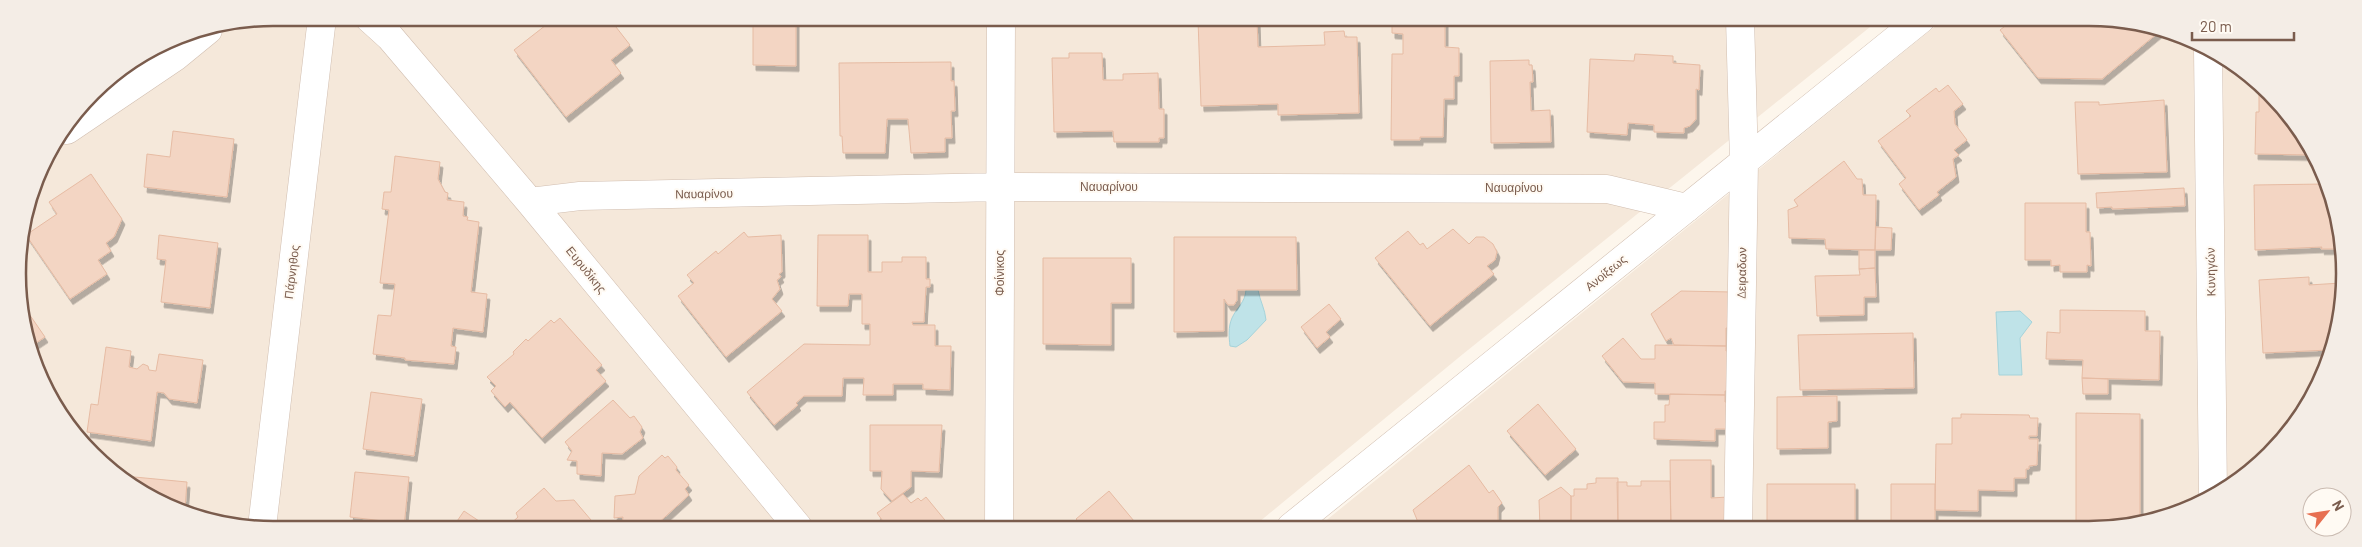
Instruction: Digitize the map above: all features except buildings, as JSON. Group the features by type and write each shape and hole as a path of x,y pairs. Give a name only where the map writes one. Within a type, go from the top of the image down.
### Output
{"street":[{"name":"Πάρνηθος","path":"263,520 321,26"},
{"name":"Ευρυδίκης","path":"378,26 390,37 530,202 793,521"},
{"name":"Φοίνικος","path":"999,521 1001,26"},
{"name":"Δειραδων","path":"1738,521 1744,162 1740,26"},
{"name":"Ανοίξεως","path":"1299,521 1914,26"},
{"path":"77,123 175,57 198,38"},
{"name":"Κυνηγών","path":"2208,57 2213,487"},
{"name":"Ναυαρίνου","path":"530,202 580,196 1000,187 1607,189 1687,208"}],"shaded area":[{"path":"274,26 1871,26 1463,354 1260,521 274,521 241,519 194,508 150,488 110,459 77,424 59,397 39,353 28,306 26,274 28,241 39,194 59,150 77,123 110,88 150,59 179,45 194,39 241,28"},
{"path":"1936,26 2088,26 2121,28 2168,39 2183,45 2212,59 2239,77 2274,110 2303,150 2323,194 2334,241 2336,274 2334,306 2323,353 2310,383 2285,424 2252,459 2212,488 2168,508 2121,519 2088,521 1325,521"}],"water":[{"path":"1246,290 1258,290 1266,320 1247,340 1236,347 1230,346 1229,332 1231,321 1244,298"},
{"path":"2020,311 2032,322 2020,338 2022,375 1999,375 1996,312"}]}
